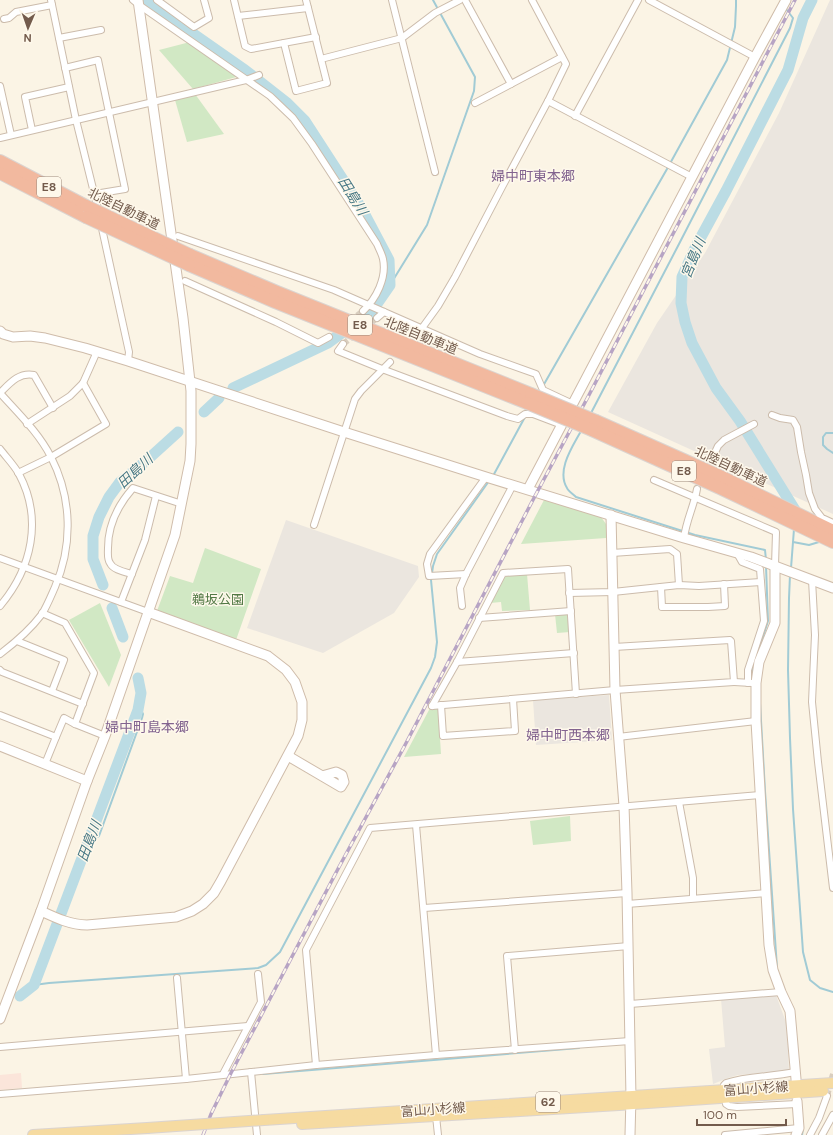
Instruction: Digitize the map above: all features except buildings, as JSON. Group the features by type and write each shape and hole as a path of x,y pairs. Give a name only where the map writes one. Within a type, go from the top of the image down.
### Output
{"highway":[{"name":"北陸自動車道","path":"0,161 86,212"},
{"name":"北陸自動車道","path":"0,173 12,180 190,260 282,305 529,398 594,426 649,455 833,542"},
{"name":"北陸自動車道","path":"594,426 654,446 773,501 833,531"}],"main road":[{"name":"富山小杉線","path":"33,1135 147,1131 725,1094 833,1083"},
{"name":"富山小杉線","path":"725,1094 830,1093"},
{"name":"富山小杉線","path":"264,1123 436,1116 631,1100"},
{"name":"富山小杉線","path":"135,1135 147,1131"}],"street":[{"path":"157,0 194,27 209,18 204,0"},
{"path":"234,0 245,46 251,49 316,37"},
{"path":"284,44 296,91 327,83 306,0"},
{"path":"392,0 435,172"},
{"path":"321,59 402,38 435,13 460,0"},
{"path":"465,0 511,84"},
{"path":"417,335 438,306 455,277 548,102 566,64 532,0"},
{"path":"575,116 638,0"},
{"path":"649,0 755,57"},
{"path":"528,489 786,0"},
{"path":"4,19 9,18 16,12 52,2 76,120 95,194 129,352 128,361"},
{"path":"137,2 270,96 293,118 312,144 377,244 383,259 384,274 380,286 370,305 363,312"},
{"path":"0,1019 41,912 87,781 105,736 175,535 190,461 190,380 183,318 153,102 137,2"},
{"path":"238,16 308,8"},
{"path":"59,38 101,30"},
{"path":"475,102 562,57"},
{"path":"65,68 98,60 125,189 95,194"},
{"path":"0,138 246,80 259,75"},
{"path":"0,86 11,135"},
{"path":"32,130 26,97 69,87"},
{"path":"548,102 692,177"},
{"path":"178,236 334,290 480,354 536,374 543,390 573,404"},
{"path":"185,281 276,322 318,343 329,337"},
{"path":"376,318 384,312"},
{"path":"0,331 3,334 13,336 45,338 95,351 190,380 344,432 486,477 737,553 833,588"},
{"path":"343,344 338,352 507,416 518,419 525,414 533,414 562,425"},
{"path":"27,424 70,396 83,383 95,356 95,351"},
{"path":"314,525 355,400 390,362"},
{"path":"0,654 17,641 42,614 62,571 66,550 68,525 67,506 63,490 51,457 39,439 0,393 14,379 28,374 34,375 53,408"},
{"path":"18,473 51,457 106,424 83,383"},
{"path":"772,415 793,420 797,427 809,493 815,509 822,518 833,523"},
{"path":"712,459 718,446 724,440 754,424"},
{"path":"0,449 18,473 25,488 31,519 29,550 24,567 11,593 0,606"},
{"path":"466,574 429,576 427,564 430,554 486,477"},
{"path":"654,480 776,532 775,623 752,683"},
{"path":"462,606 460,588 513,485"},
{"path":"132,574 115,568 110,563 108,554 110,529 125,497 133,488 182,504"},
{"path":"684,538 696,499 697,489"},
{"path":"122,602 145,540 156,496"},
{"path":"611,515 615,690 624,806 629,946 630,1135"},
{"path":"612,553 670,549 677,554 679,585"},
{"path":"725,1135 797,1132 797,1103 737,1107 729,1106 726,1104 724,1085 737,1079 782,1074 795,1075 790,1011 772,970 769,945 756,721 752,683 748,670 764,621 760,569 742,562 737,553"},
{"path":"0,558 268,656 286,670 295,682 302,702 302,720 298,736 221,881 214,893 203,904 192,911 176,917 87,925 77,925 41,912"},
{"path":"576,694 568,569 503,573 457,662 432,706 576,694 615,690 734,682 752,683"},
{"path":"815,581 815,635 812,702 833,888"},
{"path":"569,594 613,592 679,585 699,586 761,582"},
{"path":"661,587 662,607 708,607 725,606 724,584"},
{"path":"479,618 570,611"},
{"path":"42,614 65,623 94,673 75,724"},
{"path":"614,647 730,640 734,682"},
{"path":"17,641 64,660 52,692"},
{"path":"457,662 574,653"},
{"path":"0,670 83,704"},
{"path":"441,705 443,736 514,731 513,699"},
{"path":"0,714 56,737"},
{"path":"45,764 64,718 105,736"},
{"path":"618,737 756,721"},
{"path":"0,746 87,781"},
{"path":"288,756 322,776"},
{"path":"316,1065 306,950 370,828 760,795"},
{"path":"679,802 693,878 693,898"},
{"path":"416,825 436,1055"},
{"path":"627,904 766,892"},
{"path":"424,908 627,893"},
{"path":"515,1050 507,956 629,946"},
{"path":"223,1074 261,1002 258,974"},
{"path":"178,978 186,1078"},
{"path":"630,1004 781,992"},
{"path":"0,1047 248,1026"},
{"path":"0,1094 316,1065 630,1041"},
{"path":"252,1072 257,1135"},
{"path":"810,1135 830,1093"},
{"path":"822,1135 833,1115"},
{"path":"436,1116 438,1135"}],"shaded area":[{"path":"830,0 833,0 833,514 608,412 657,323 705,253 779,113"},
{"path":"286,520 418,566 419,577 394,613 323,653 247,628"},
{"path":"609,695 612,740 536,745 533,700"},
{"path":"776,995 787,1025 789,1071 738,1075 713,1084 709,1049 725,1047 721,999"},
{"path":"21,1073 22,1088 0,1090 0,1075"}],"green space":[{"path":"190,42 240,76 193,89 159,50"},
{"path":"195,94 224,134 187,142 175,100"},
{"path":"544,500 601,517 606,524 606,538 521,544"},
{"name":"鵜坂公園","path":"205,548 261,569 236,640 157,611 170,576 193,583"},
{"path":"527,574 530,610 502,611 501,602 490,603 503,578 508,575"},
{"path":"100,603 121,655 109,687 69,620"},
{"path":"566,613 569,616 570,632 557,633 555,614"},
{"path":"430,708 438,708 441,754 404,757"},
{"path":"570,816 571,841 533,845 530,821"}],"waterway":[{"name":"田島川","path":"145,0 245,70 286,102 305,121 362,209 389,260 390,285 372,311 328,343 233,388"},
{"path":"390,285 427,225 474,91 475,77 433,0"},
{"path":"543,386 667,169 727,60 735,27 736,0"},
{"name":"宮島川","path":"795,510 740,421 716,388 692,343 681,303 682,277 695,248 788,70 803,18 812,0"},
{"path":"590,415 790,28 793,18 786,9 787,6"},
{"name":"田島川","path":"204,412 219,398"},
{"path":"493,476 525,417"},
{"path":"581,431 567,458 563,474 564,481 569,491 576,497 695,535 765,550 766,560"},
{"name":"田島川","path":"103,585 93,559 93,536 99,517 109,497 120,482 178,432"},
{"path":"833,433 826,433 823,437 823,445 833,453"},
{"path":"34,985 258,968 266,965 280,952 431,668 435,657 437,642 431,580 433,566 437,554 489,481"},
{"path":"791,568 794,529"},
{"path":"793,542 809,545 819,542 820,540"},
{"path":"753,679 751,677 753,667 768,621 766,566"},
{"path":"790,575 788,670 790,738 793,809 803,952 810,980 820,988 833,992"},
{"name":"田島川","path":"112,608 123,637"},
{"name":"田島川","path":"20,996 34,985 138,710 141,693 138,678"},
{"path":"760,703 777,968"},
{"path":"90,837 95,838 99,836 142,718 143,714 138,710"},
{"path":"263,1074 579,1048"},
{"path":"802,1135 803,1128"}],"tunnel":[{"path":"350,321 363,311"},
{"path":"364,328 377,318"},
{"path":"343,344 356,334"},
{"path":"697,489 712,459"},
{"path":"827,1096 833,1074"}],"railway":[{"path":"203,1135 211,1114 231,1073 404,747 795,0"}],"district":[{"name":"婦中町東本郷","path":"533,176"},
{"name":"婦中町島本郷","path":"147,727"},
{"name":"婦中町西本郷","path":"568,735"}]}
